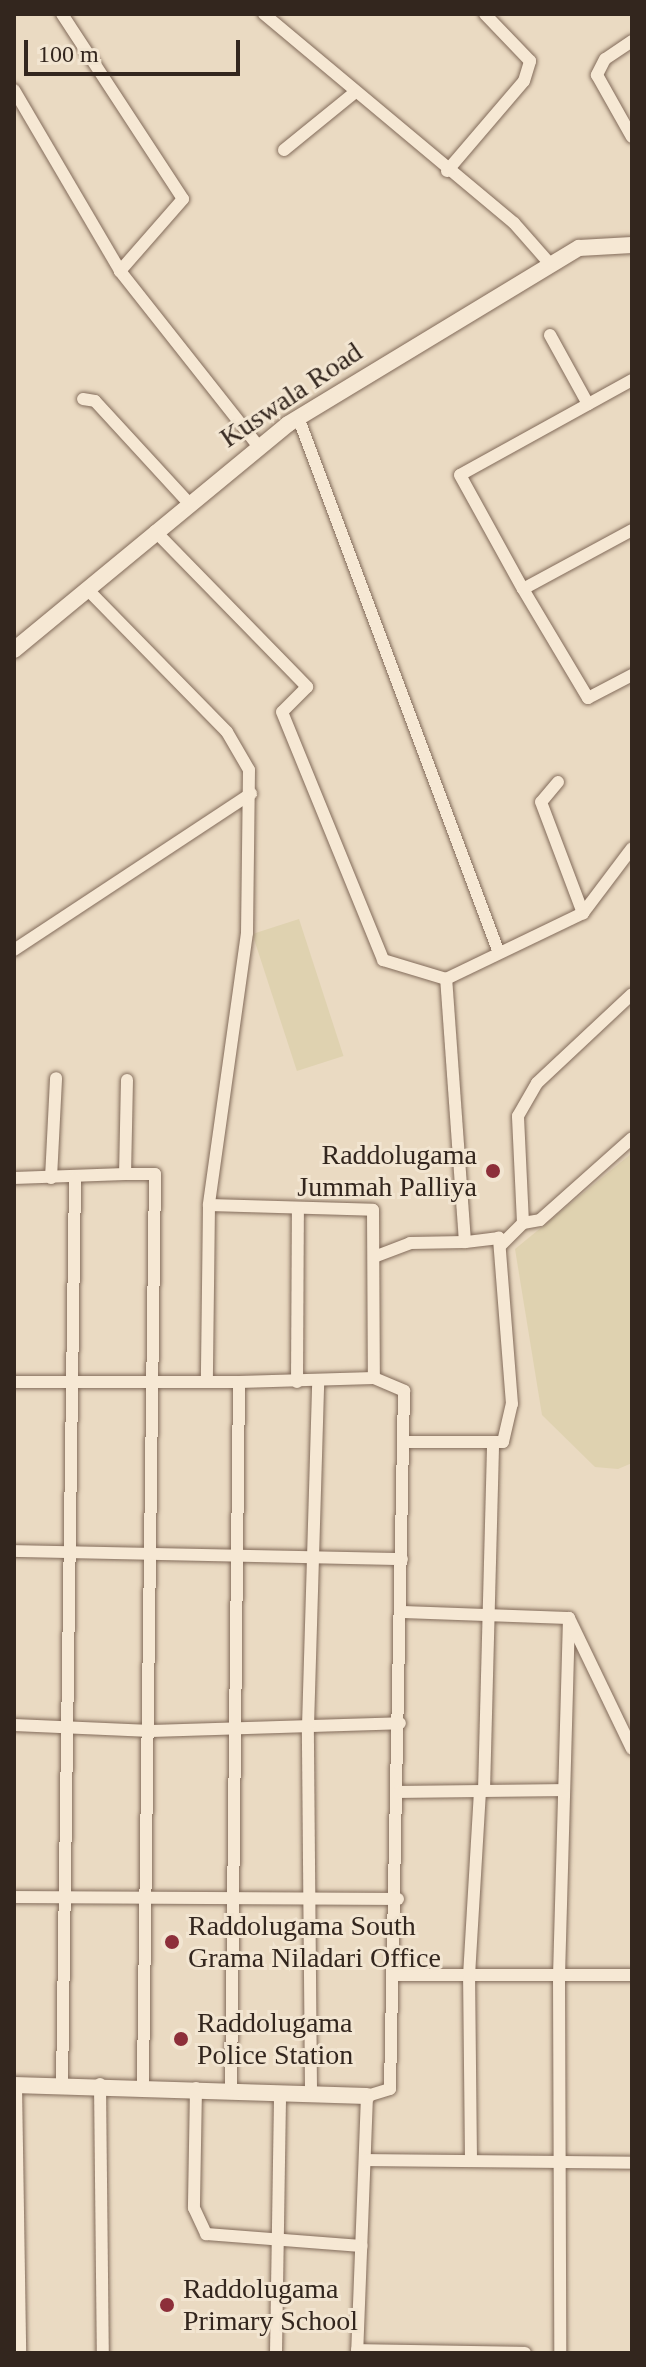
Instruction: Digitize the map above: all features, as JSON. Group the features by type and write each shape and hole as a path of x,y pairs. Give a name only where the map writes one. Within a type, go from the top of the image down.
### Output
{"street":[{"path":"62,14 183,199 120,271"},
{"path":"264,14 353,94 514,223 550,264"},
{"path":"447,171 524,81 530,61 485,14"},
{"path":"632,41 605,59 597,75 632,137"},
{"path":"14,90 120,271 258,446"},
{"path":"284,150 353,94"},
{"name":"Kuswala Road","path":"14,650 89,591 188,502 298,417 579,248 632,245"},
{"path":"550,335 588,404"},
{"path":"632,380 460,475 588,698 632,675"},
{"path":"83,399 95,401 188,502"},
{"path":"298,417 499,953"},
{"path":"523,589 632,530"},
{"path":"155,531 307,687 282,712 383,960 446,979 583,913 632,848"},
{"path":"89,591 227,732 249,770 247,933 209,1205 207,1378"},
{"path":"558,782 541,802 583,913"},
{"path":"14,950 251,794"},
{"path":"446,979 465,1242"},
{"path":"523,1223 518,1116 537,1083 632,994"},
{"path":"51,1178 56,1078"},
{"path":"125,1174 127,1080"},
{"path":"500,1246 523,1223 540,1220 632,1138"},
{"path":"14,1178 155,1174 148,1557 151,1731 143,2083"},
{"path":"62,2087 75,1178"},
{"path":"209,1205 373,1210 374,1378"},
{"path":"297,1382 298,1209"},
{"path":"374,1257 410,1243 499,1238 512,1404 509,1435 493,1444 403,1442"},
{"path":"14,1382 151,1378 297,1382 374,1378 404,1391 398,1899 390,2089 367,2096 311,2090 231,2092 143,2083 62,2087 15,2085 18,2351"},
{"path":"311,2090 308,1726 318,1381"},
{"path":"231,2092 232,1728 240,1558 239,1382"},
{"path":"471,2161 469,1976 482,1791 493,1444"},
{"path":"14,1551 148,1557 402,1559"},
{"path":"402,1612 569,1618"},
{"path":"569,1618 626,1711 631,1742"},
{"path":"560,2353 557,2162 559,1976 569,1618"},
{"path":"14,1725 151,1731 400,1723"},
{"path":"400,1792 564,1790"},
{"path":"14,1897 398,1899"},
{"path":"395,1975 632,1975"},
{"path":"100,2084 103,2353"},
{"path":"196,2088 194,2208 206,2234 362,2246"},
{"path":"276,2353 275,2240 280,2092"},
{"path":"367,2096 357,2352 525,2353"},
{"path":"366,2160 632,2163"}],"shaded area":[{"path":"299,919 343,1056 297,1071 252,934"},
{"path":"632,1153 632,1463 618,1469 595,1467 542,1415 515,1249"}],"place":[{"name":"Raddolugama Jummah Palliya","path":"493,1171"},
{"name":"Raddolugama South Grama Niladari Office","path":"172,1942"},
{"name":"Raddolugama Police Station","path":"181,2039"},
{"name":"Raddolugama Primary School","path":"167,2305"}]}
